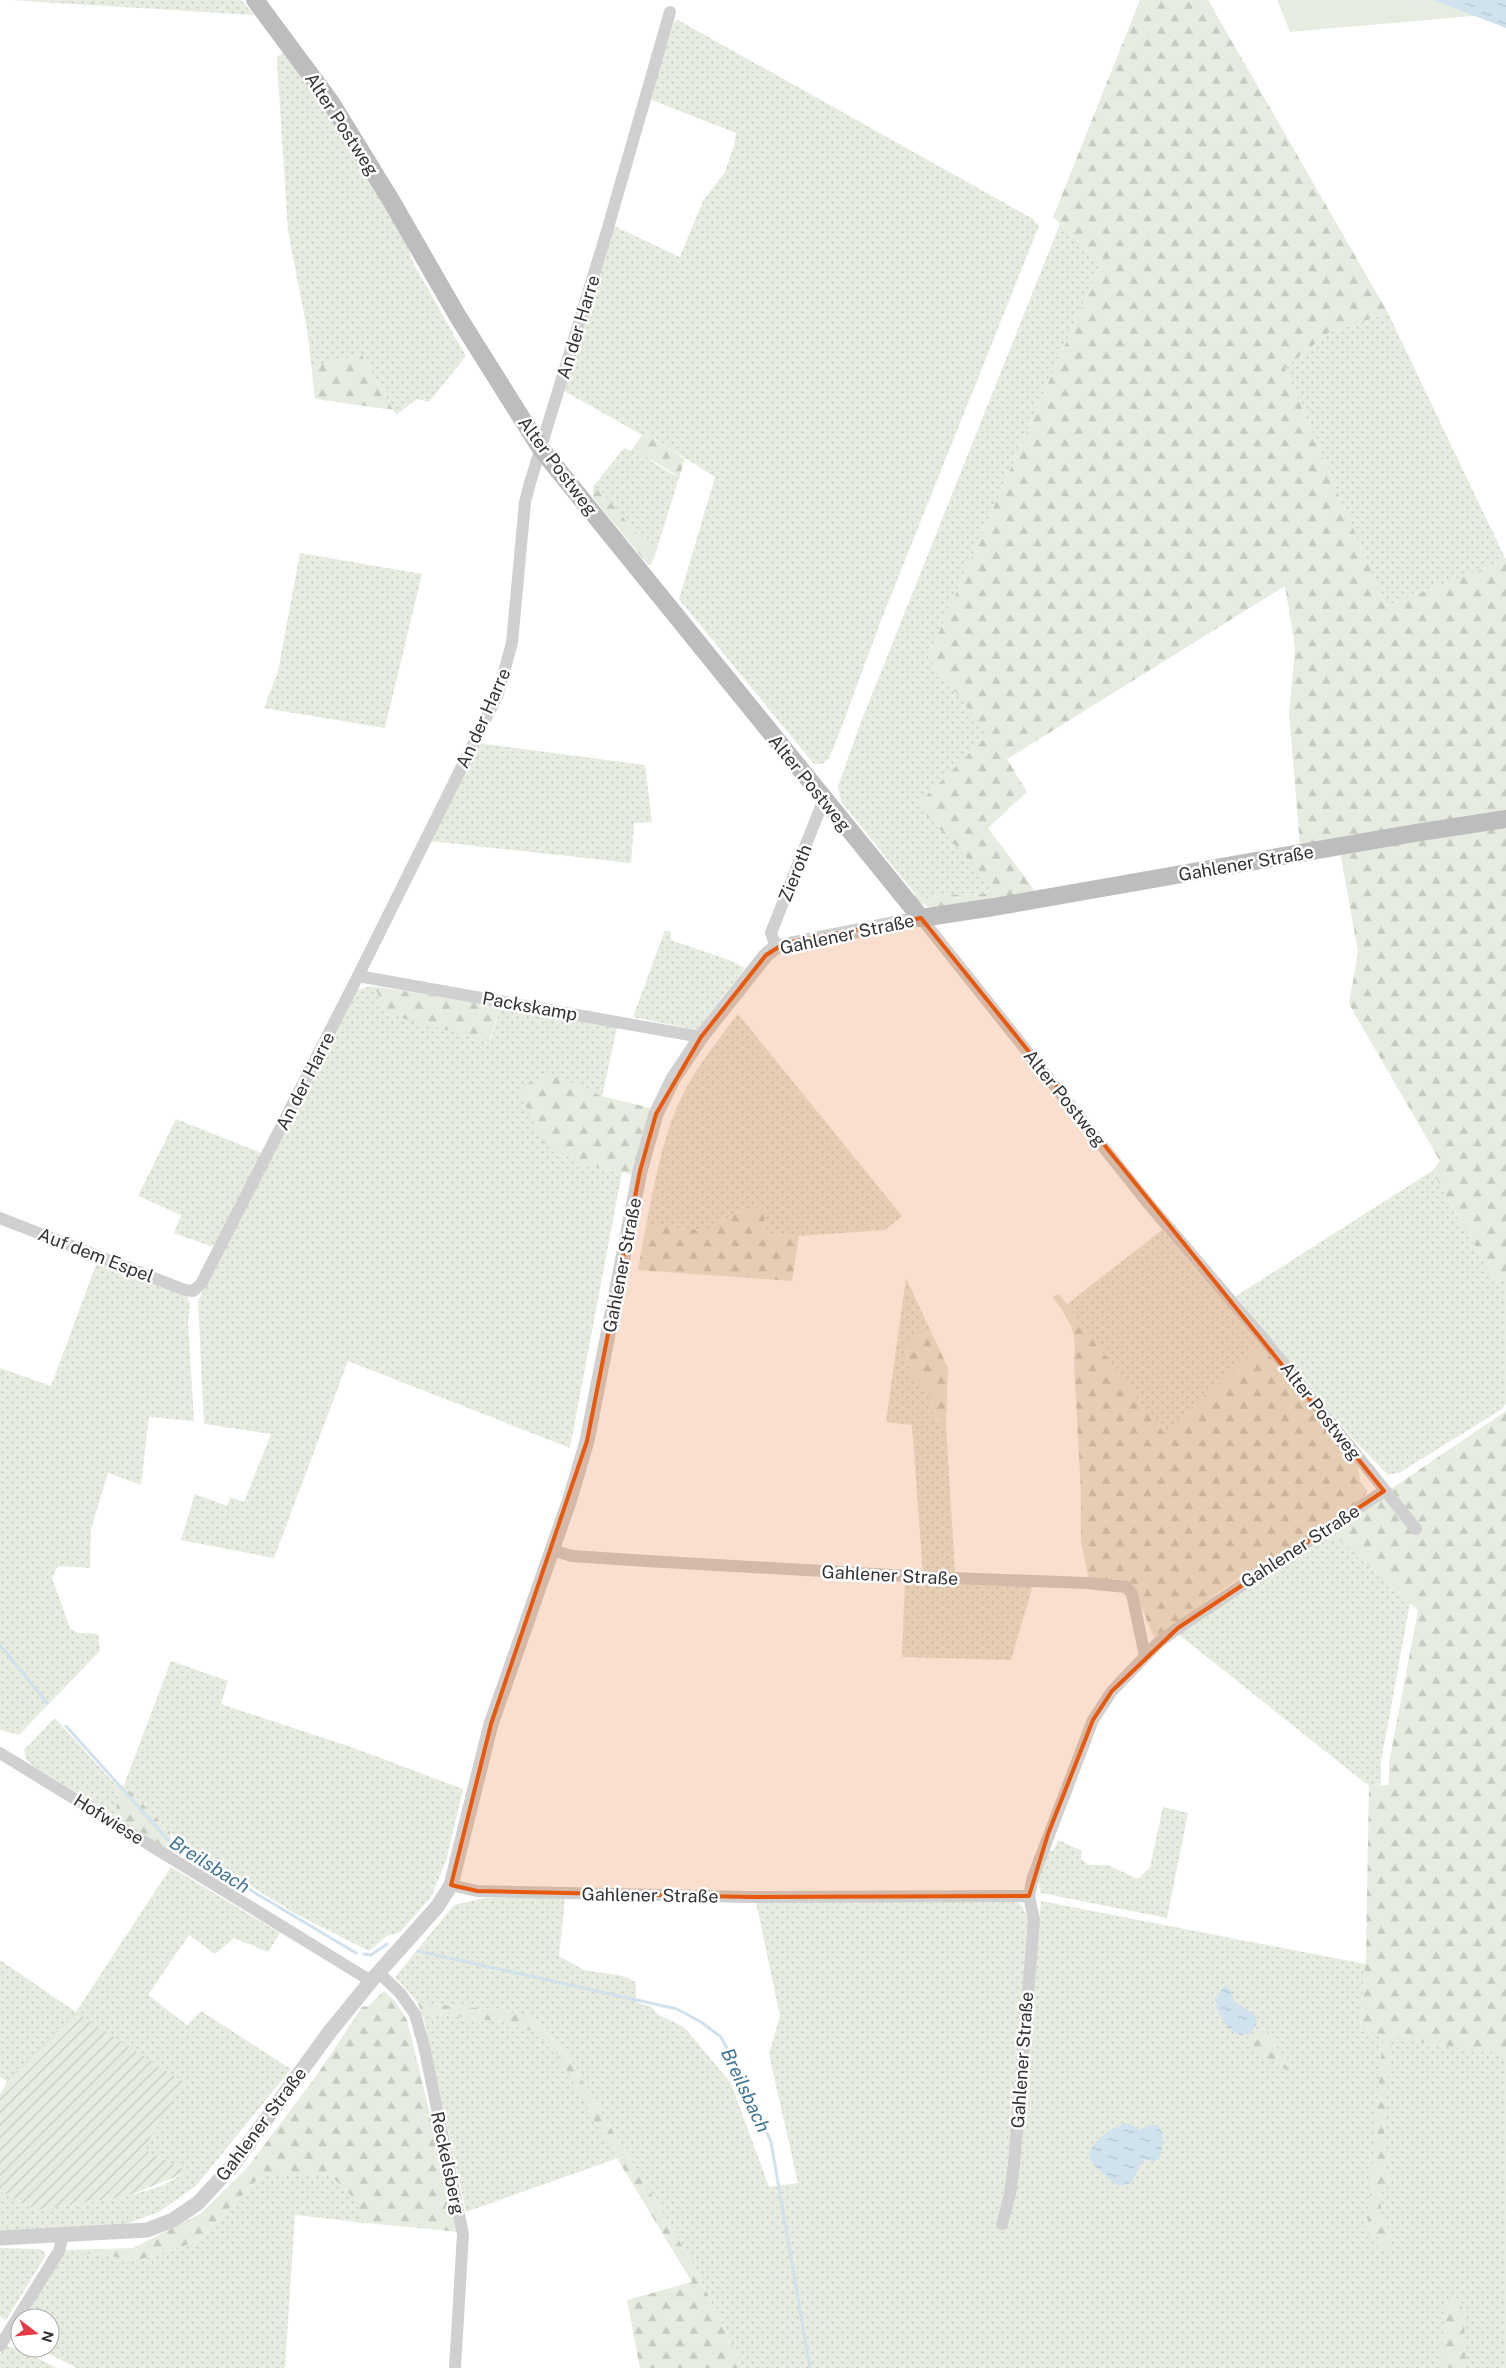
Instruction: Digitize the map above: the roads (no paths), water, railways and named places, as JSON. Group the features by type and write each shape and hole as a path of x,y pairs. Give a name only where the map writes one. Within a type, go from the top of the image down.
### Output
{"main road":[{"name":"Alter Postweg","path":"255,0 330,100 457,314 541,449 921,918"},
{"name":"Gahlener Straße","path":"921,918 1506,819"}],"street":[{"name":"An der Harre","path":"192,1290 201,1284 358,976 498,694 512,643 525,502 670,12"},
{"name":"Zieroth","path":"776,947 771,934 824,799"},
{"name":"Gahlener Straße","path":"0,2238 147,2230 173,2220 198,2202 233,2165 326,2037 375,1977 437,1907 450,1884 491,1724 569,1502 587,1441 640,1171 653,1124 673,1079 701,1037 766,955 776,947 921,918"},
{"name":"Alter Postweg","path":"921,918 1147,1202 1309,1395 1384,1492 1416,1529"},
{"name":"Packskamp","path":"358,976 701,1037"},
{"name":"Auf dem Espel","path":"0,1218 185,1290 192,1290"},
{"name":"Gahlener Straße","path":"1002,2224 1010,2194 1014,2164 1034,1920 1029,1896 1033,1877 1048,1834 1093,1720 1112,1691 1145,1656 1178,1628 1384,1492"},
{"name":"Gahlener Straße","path":"552,1550 572,1556 935,1578 1086,1583 1126,1587 1132,1594 1141,1626 1145,1656"},
{"name":"Hofwiese","path":"0,1753 375,1977"},
{"name":"Gahlener Straße","path":"450,1884 477,1891 750,1897 1029,1896"},
{"name":"Reckelsberg","path":"375,1977 400,1993 415,2014 424,2046 464,2234 455,2368"},
{"path":"0,2346 58,2251 63,2235"}],"water":[{"path":"1433,0 1506,0 1506,28"},
{"path":"1224,1986 1229,1987 1234,2001 1255,2015 1257,2023 1251,2033 1238,2034 1232,2031 1223,2020 1215,1999"},
{"path":"1125,2123 1140,2130 1149,2125 1158,2125 1162,2133 1163,2142 1159,2159 1153,2162 1144,2159 1131,2183 1121,2186 1115,2184 1091,2162 1090,2155 1095,2143 1100,2138"}],"waterway":[{"name":"Breilsbach","path":"0,1645 47,1703"},
{"name":"Breilsbach","path":"66,1726 170,1842 356,1953"},
{"name":"Breilsbach","path":"364,1954 371,1955 387,1944"},
{"name":"Breilsbach","path":"418,1951 677,2009 701,2022 721,2037 747,2087 771,2142 810,2368"}]}
